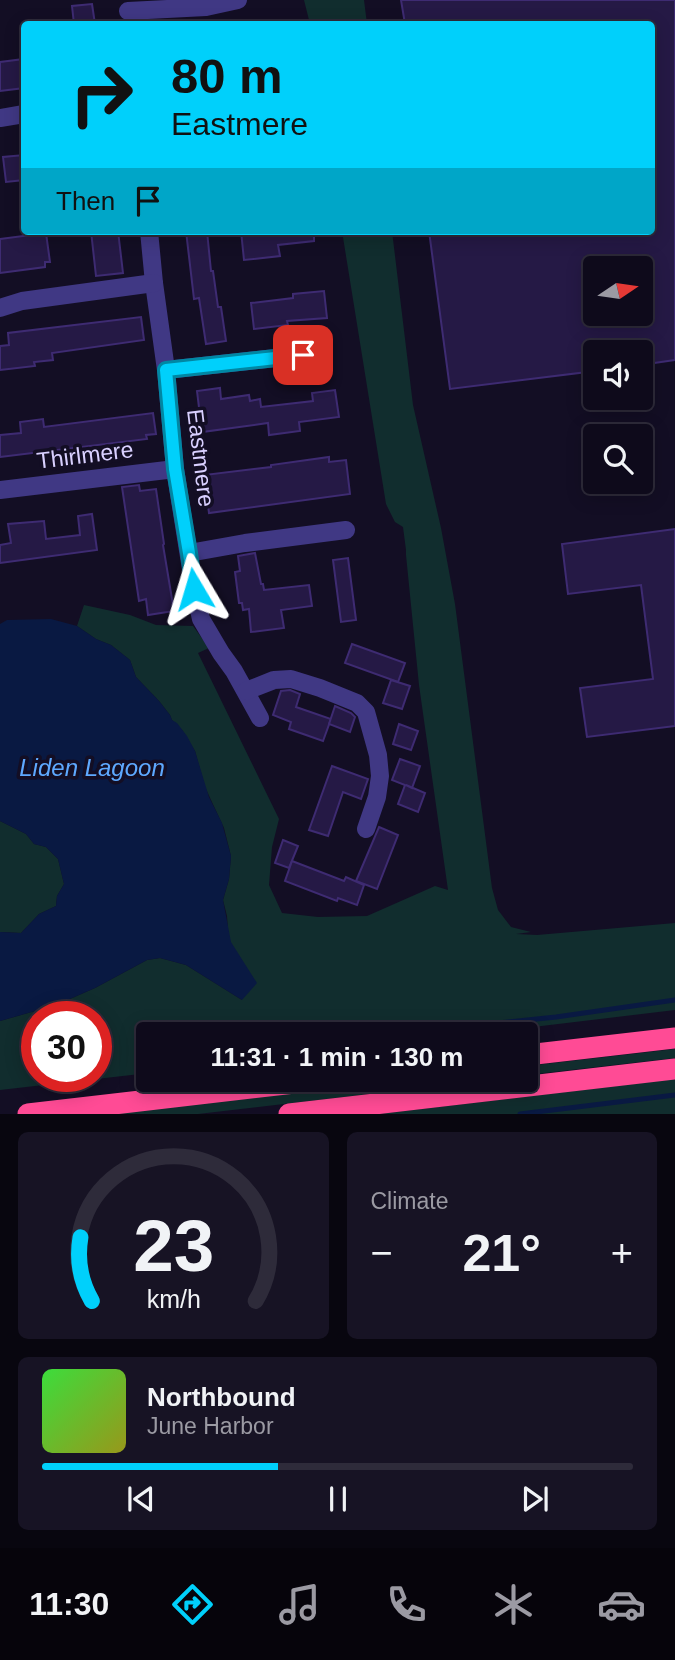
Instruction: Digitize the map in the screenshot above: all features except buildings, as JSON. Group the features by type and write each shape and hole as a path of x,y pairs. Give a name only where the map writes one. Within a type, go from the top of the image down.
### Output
{"highway":[{"path":"538,1054 675,1038"},
{"path":"289,1114 675,1069"},
{"path":"28,1114 218,1092"}],"street":[{"path":"128,12 206,7 238,0"},
{"path":"0,118 21,114"},
{"name":"Eastmere","path":"149,235 175,469 194,589 201,619 260,718"},
{"path":"0,308 23,301 154,284"},
{"path":"166,370 303,355"},
{"name":"Thirlmere","path":"0,490 175,469"},
{"path":"189,553 346,530"},
{"path":"246,691 274,680 291,679 357,703 366,712 378,755 380,776 377,797 366,829"}],"green space":[{"path":"304,0 364,0 367,21 309,21"},
{"path":"343,235 392,235 413,405 455,604 492,888 498,910 511,927 531,932 516,934 537,935 675,923 675,1010 538,1026 538,1022 136,1022 136,1074 112,1077 112,1001 65,1001 147,960 160,958 186,965 242,1000 223,900 229,879 231,856 224,828 205,787 195,751 159,701 136,677 130,660 111,645 77,626 84,605 130,615 156,625 193,626 209,648 198,653 279,819 272,847 269,885 282,913 318,917 367,916 435,886 448,890 419,685 403,527 395,522 386,504"},
{"path":"0,821 26,834 34,844 46,847 58,859 64,884 57,896 56,906 39,914 21,933 0,932"},
{"path":"21,1015 21,1088 0,1090 0,1021"},
{"path":"675,1049 675,1058 538,1074 538,1065"},
{"path":"675,1079 675,1114 379,1114"},
{"path":"303,1092 386,1092 198,1114 111,1114"}],"water":[{"name":"Liden Lagoon","path":"51,619 77,626 111,645 130,660 136,677 187,736 195,751 209,797 222,823 231,856 229,879 223,900 231,942 257,983 242,1000 186,965 160,958 147,960 65,1001 21,1001 21,1015 0,1021 0,932 21,933 39,914 56,906 57,896 64,884 58,859 46,847 34,844 26,834 0,821 0,624 7,620"}],"waterway":[{"path":"508,1022 675,1000"},
{"path":"520,1114 675,1095"}],"route":[{"path":"194,589 175,469 166,370 303,355"}]}
